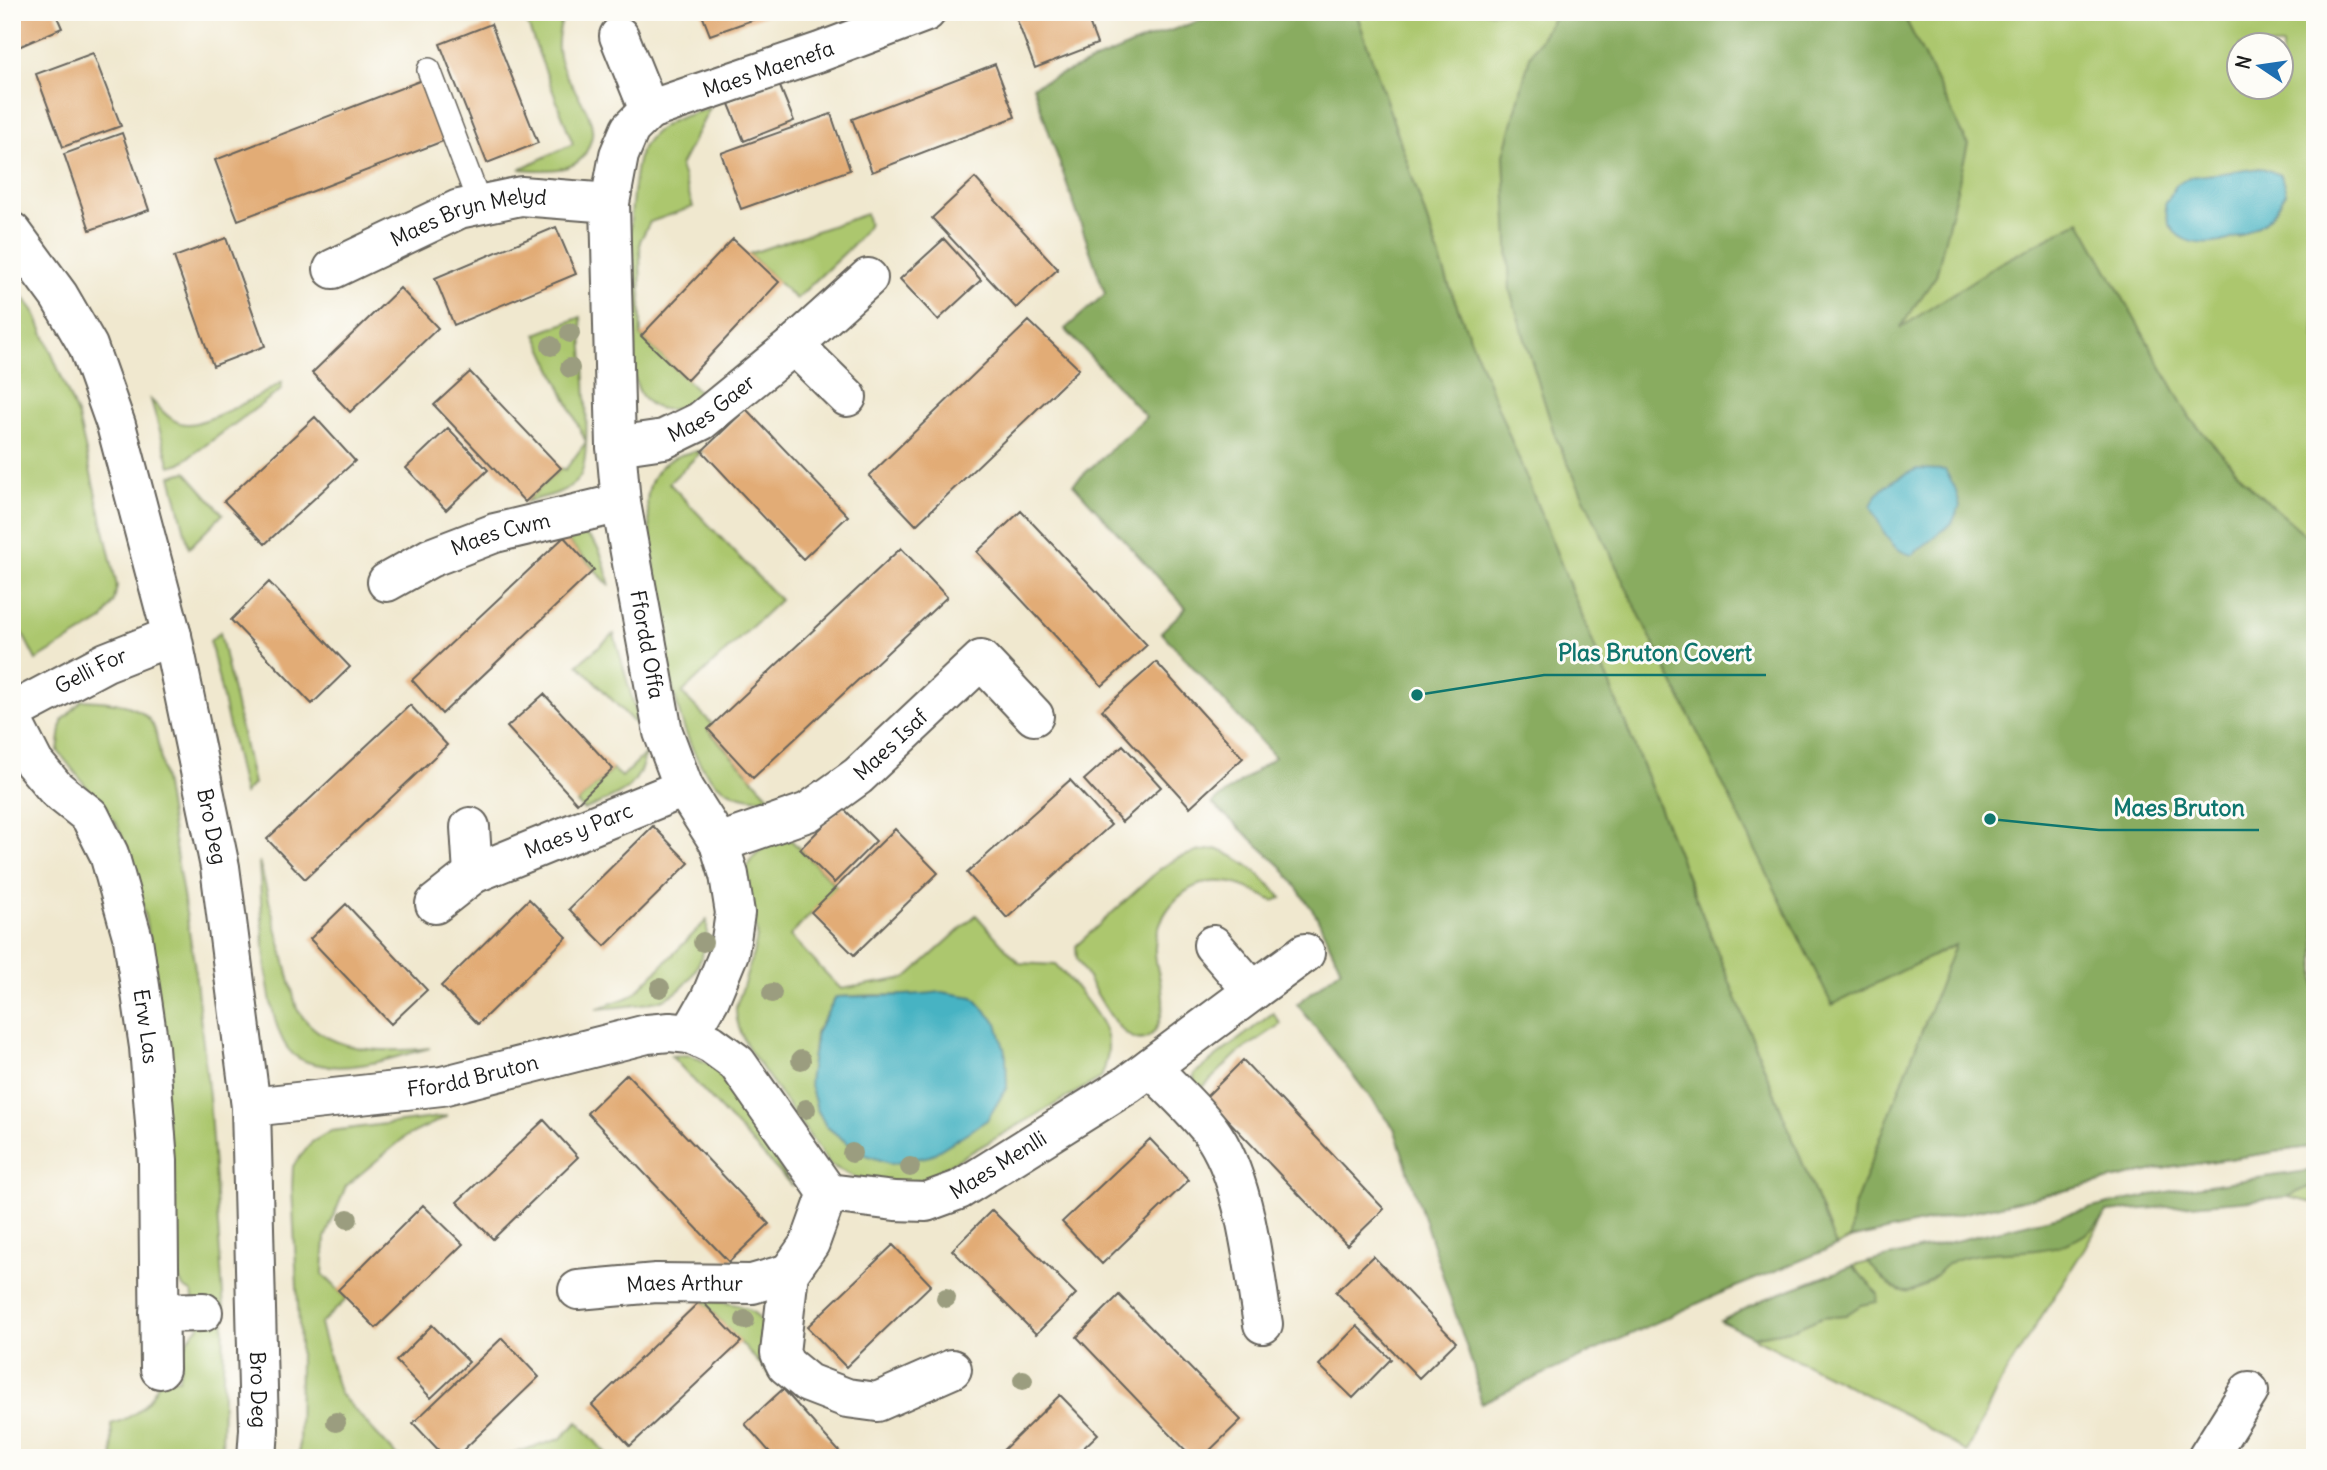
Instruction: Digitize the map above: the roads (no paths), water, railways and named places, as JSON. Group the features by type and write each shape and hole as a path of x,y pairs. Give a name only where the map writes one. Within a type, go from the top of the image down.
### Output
{"street":[{"name":"Maes Maenefa","path":"649,110 820,52 926,12"},
{"path":"619,36 649,110"},
{"name":"Ffordd Offa","path":"649,110 630,129 620,155 611,203 616,446 621,503 663,733 684,788 719,843 729,875 735,913 729,953 710,999 690,1034"},
{"name":"Maes Bryn Melyd","path":"333,270 459,209 521,196 611,203"},
{"name":"Bro Deg","path":"12,232 59,296 88,346 116,425 172,636 220,867 251,1107 259,1429 257,1458"},
{"name":"Maes Gaer","path":"616,446 664,439 701,421 793,345 868,278"},
{"path":"793,345 847,397"},
{"name":"Maes Cwm","path":"387,582 430,558 495,533 621,503"},
{"name":"Gelli For","path":"12,712 106,662 172,636"},
{"name":"Maes Isaf","path":"719,843 808,812 858,776 981,660 1034,716"},
{"name":"Erw Las","path":"12,720 34,762 56,789 90,816 109,854 133,939 149,1047 157,1148 160,1368"},
{"name":"Maes y Parc","path":"435,904 473,874 684,788"},
{"path":"470,827 473,874"},
{"path":"1213,945 1253,991"},
{"name":"Maes Menlli","path":"828,1193 926,1202 958,1190 1151,1067 1304,953"},
{"name":"Ffordd Bruton","path":"251,1107 442,1086 647,1034 670,1031 690,1034"},
{"path":"690,1034 737,1063 828,1193 810,1243 789,1273 780,1353 786,1365 808,1383 847,1398 877,1402 952,1369"},
{"path":"1151,1067 1210,1131 1232,1172 1243,1214 1263,1324"},
{"name":"Maes Arthur","path":"578,1290 656,1283 752,1284 789,1273"},
{"path":"159,1312 203,1312"},
{"path":"2207,1458 2249,1391"}],"lane":[{"path":"429,70 480,205"}],"water":[{"path":"2262,168 2281,175 2286,193 2273,214 2249,232 2235,238 2205,244 2179,236 2170,226 2165,205 2176,185 2190,177"},
{"path":"1917,469 1945,470 1955,488 1960,506 1952,523 1912,555 1891,543 1871,506 1884,487"},
{"path":"941,992 973,997 997,1023 1006,1056 1007,1087 987,1120 930,1156 892,1164 860,1153 826,1126 817,1109 809,1082 816,1033 836,997"}],"place":[{"name":"Plas Bruton Covert","path":"1417,695"},
{"name":"Maes Bruton","path":"1990,819"}]}
